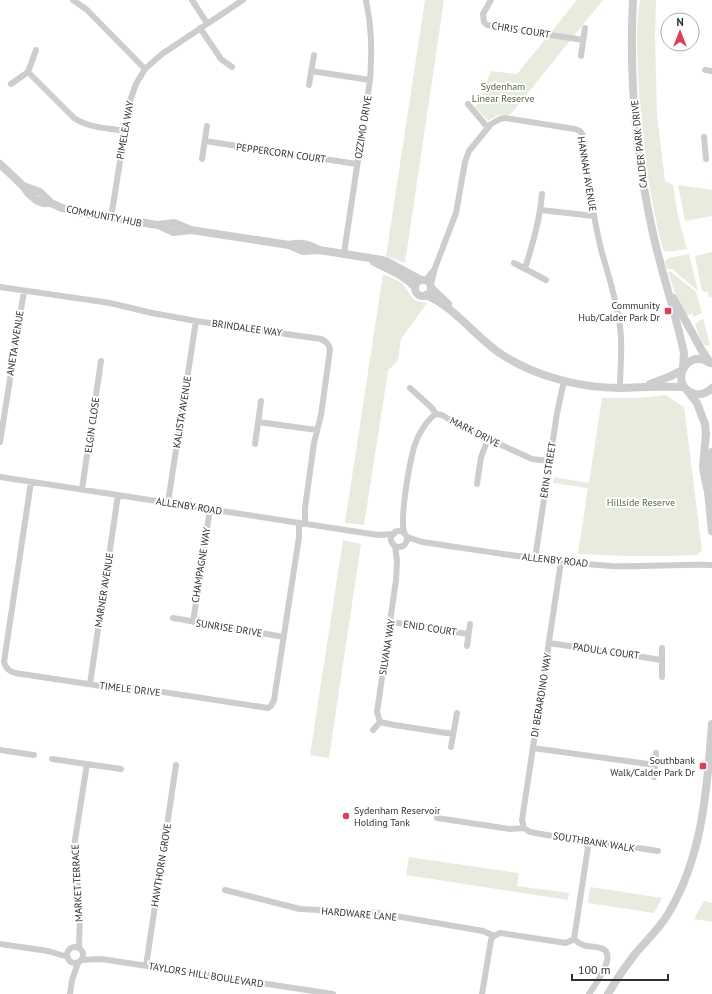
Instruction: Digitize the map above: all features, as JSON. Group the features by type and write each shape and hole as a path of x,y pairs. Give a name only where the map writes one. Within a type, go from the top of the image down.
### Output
{"street":[{"path":"73,0 87,10 145,69"},
{"path":"192,0 207,23"},
{"name":"PIMELEA WAY","path":"111,218 130,98 145,69 162,54 243,0"},
{"name":"OZZIMO DRIVE","path":"344,253 370,80 372,35 366,0"},
{"name":"CHRIS COURT","path":"491,0 483,14 484,22 488,25 583,40"},
{"name":"CALDER PARK DRIVE","path":"633,0 632,65 638,146 648,212 684,352 681,379 685,388"},
{"path":"200,28 221,58 232,66"},
{"path":"581,56 585,28"},
{"path":"11,84 28,72 36,50"},
{"path":"309,85 314,55"},
{"path":"705,70 712,70"},
{"path":"311,71 370,80"},
{"path":"28,72 74,118 80,122 90,126 125,131"},
{"path":"468,104 488,128"},
{"name":"HANNAH AVENUE","path":"427,283 435,268 456,213 465,162 469,151 488,128 500,118 505,118 580,131 582,135 594,216 617,309 620,328 622,388"},
{"path":"202,159 207,126"},
{"path":"704,137 706,159"},
{"name":"PEPPERCORN COURT","path":"205,141 357,164"},
{"path":"705,149 712,150"},
{"name":"COMMUNITY HUB","path":"0,164 36,200 43,203 51,203 62,208 85,214 158,226 173,232 191,230 289,245 303,251 319,250 344,253 386,261 427,283 440,295 460,319"},
{"path":"524,268 532,248 541,210 542,194"},
{"path":"541,210 594,216"},
{"name":"COMMUNITY HUB","path":"361,256 400,274 415,287"},
{"path":"514,263 546,280"},
{"path":"417,283 427,283 430,292 422,296 418,294 415,287 417,283"},
{"name":"CALDER PARK DRIVE","path":"666,286 701,349 710,362"},
{"name":"BRINDALEE WAY","path":"0,287 110,303 196,321 321,339 326,341 330,350 321,415 314,443 302,523"},
{"name":"ANETA AVENUE","path":"0,442 24,291"},
{"name":"COMMUNITY HUB","path":"426,295 443,305 483,341 501,354 523,366 564,381 601,387 622,388 643,386 685,388 696,394 702,394 712,388"},
{"name":"KALISTA AVENUE","path":"168,502 196,321"},
{"name":"COMMUNITY HUB","path":"643,386 671,376 683,369 687,363 692,360 698,359 710,362"},
{"name":"ELGIN CLOSE","path":"82,490 101,362"},
{"name":"ERIN STREET","path":"534,559 556,413 564,381"},
{"name":"MARK DRIVE","path":"410,388 432,408 436,414 442,415 462,427 532,459 549,462"},
{"path":"685,388 697,403 705,424 706,434 703,466 708,492 712,531"},
{"path":"255,444 261,401"},
{"name":"SILVANA WAY","path":"380,722 377,712 391,622 402,519 414,446 424,428 436,414"},
{"path":"258,422 317,430"},
{"path":"477,484 481,457 488,439"},
{"path":"708,492 712,452"},
{"name":"ALLENBY ROAD","path":"0,477 534,559 613,566 689,564 712,561"},
{"name":"TIMELE DRIVE","path":"31,482 4,662 6,667 15,673 108,687 137,688 268,708 274,700 302,523"},
{"name":"MARNER AVENUE","path":"90,684 118,495"},
{"name":"CHAMPAGNE WAY","path":"192,622 210,509"},
{"name":"DI BERARDINO WAY","path":"524,828 522,821 561,562"},
{"name":"ALLENBY ROAD","path":"689,564 712,565"},
{"name":"SUNRISE DRIVE","path":"173,618 284,637"},
{"name":"ENID COURT","path":"391,622 468,634"},
{"name":"ENID COURT","path":"467,646 470,624"},
{"name":"PADULA COURT","path":"549,643 662,660"},
{"path":"662,648 662,677"},
{"path":"451,747 457,713"},
{"path":"373,730 380,722 453,734"},
{"path":"608,994 634,956 667,915 679,894 688,873 696,850 702,814 707,781 712,724"},
{"path":"533,748 655,766"},
{"path":"0,750 34,755"},
{"path":"654,777 656,753"},
{"path":"52,760 120,769"},
{"name":"MARKET TERRACE","path":"70,994 78,930 79,900 75,870 74,840 87,764"},
{"name":"HAWTHORN GROVE","path":"146,966 176,765"},
{"name":"SOUTHBANK WALK","path":"437,818 510,829 524,828 530,832 585,842 592,841 658,851"},
{"path":"574,939 588,847 585,842"},
{"name":"HARDWARE LANE","path":"225,890 289,907 378,913 483,931 494,936"},
{"path":"482,994 491,940 494,936 500,933 566,943 574,939"},
{"path":"574,939 585,946 603,949 608,957 607,965 589,994"},
{"name":"TAYLORS HILL BOULEVARD","path":"0,944 334,994"}],"green space":[{"path":"425,0 444,0 405,263 386,256"},
{"name":"Sydenham Linear Reserve","path":"577,0 603,0 510,115 498,115 488,121 475,107 482,95 491,71 517,74"},
{"path":"640,0 656,0 655,38 657,115 665,181 673,185 678,216 687,249 666,252 663,250 653,206 643,138 639,93 637,35"},
{"path":"678,185 712,190 712,216 685,221"},
{"path":"712,252 712,297 709,297 708,292 702,291 695,256"},
{"path":"689,254 698,291 672,269 667,269 665,261 669,258"},
{"path":"670,271 696,292 702,313 693,317 693,314 685,315 676,296 668,272"},
{"path":"383,274 402,283 414,300 427,303 401,339 398,360 388,371 364,525 345,523"},
{"path":"703,318 710,345 705,346 700,338 695,324"},
{"name":"Hillside Reserve","path":"666,395 684,407 702,551 697,555 682,556 578,554 588,488 553,483 554,477 589,483 602,398 638,398"},
{"path":"343,540 361,544 329,758 310,755"},
{"path":"409,857 519,873 517,886 569,893 568,900 406,875"},
{"path":"590,887 662,898 654,913 588,903"},
{"path":"704,901 712,903 712,922 694,919"}],"place":[{"name":"Community Hub/Calder Park Dr","path":"668,311"},
{"name":"Southbank Walk/Calder Park Dr","path":"703,766"},
{"name":"Sydenham Reservoir Holding Tank","path":"346,816"}]}
